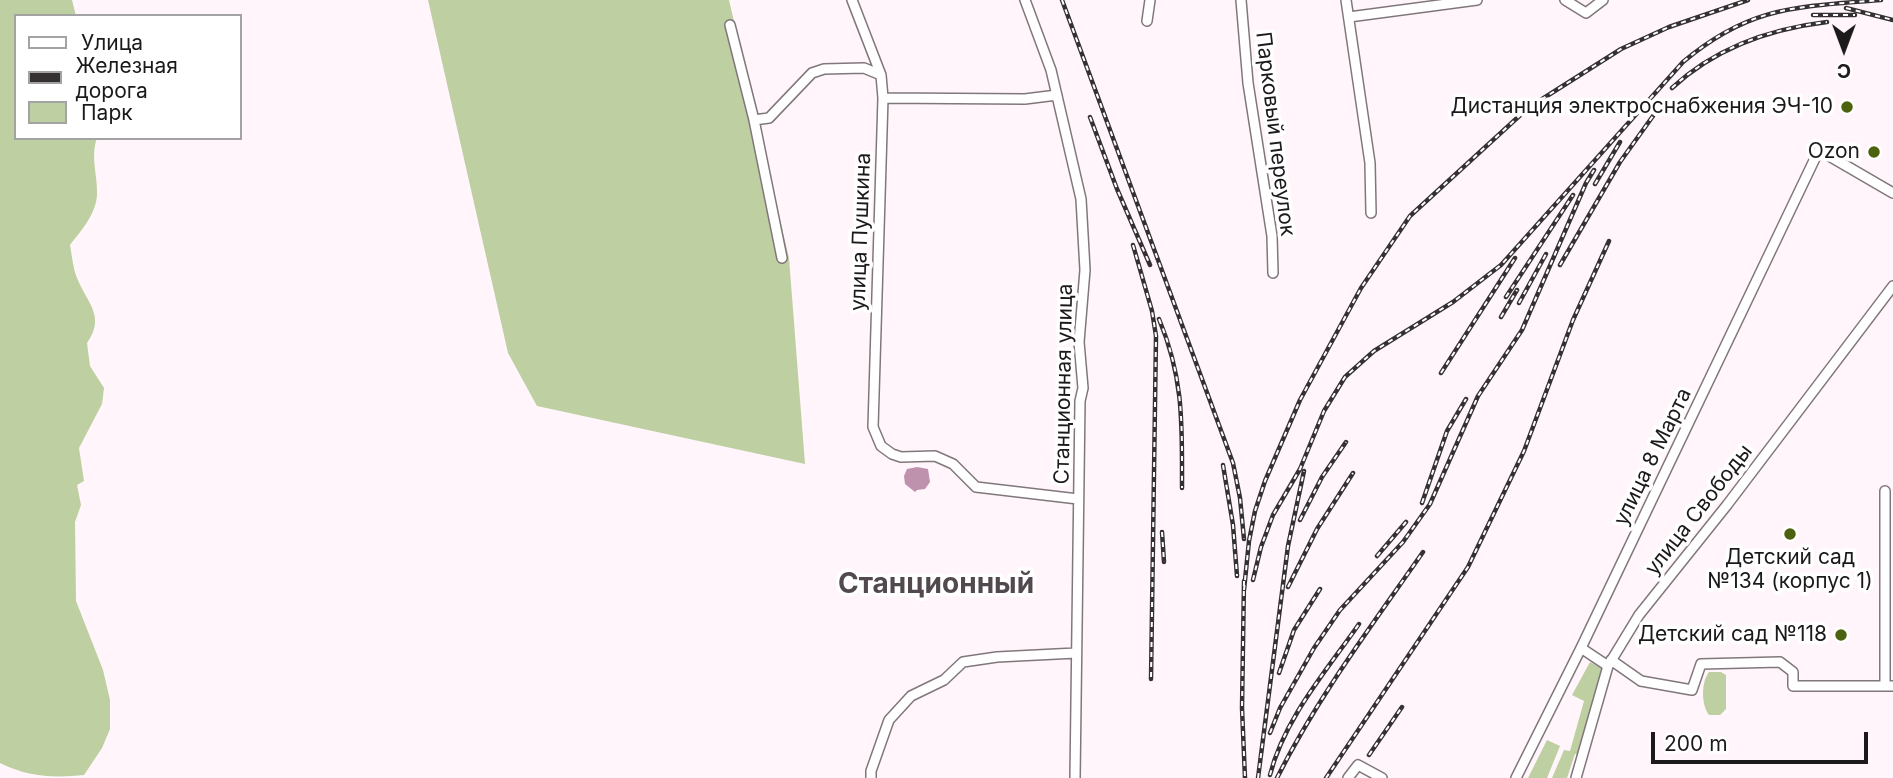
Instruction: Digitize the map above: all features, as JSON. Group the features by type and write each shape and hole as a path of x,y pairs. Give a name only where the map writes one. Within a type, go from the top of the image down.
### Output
{"street":[{"name":"улица Пушкина","path":"852,0 881,75 883,98 873,427 881,446 901,457 935,456 953,464 976,487 1079,499"},
{"name":"Станционная улица","path":"1025,0 1051,70 1081,199 1085,270 1079,342 1083,388 1080,401 1075,778"},
{"path":"1147,21 1150,0"},
{"name":"Парковый переулок","path":"1241,0 1248,83 1272,236 1273,273"},
{"path":"1346,0 1370,163 1371,213"},
{"path":"1349,17 1477,0"},
{"path":"1565,0 1586,13 1603,0"},
{"path":"730,25 754,120 782,258"},
{"path":"754,120 769,118 812,73 824,69 863,68 881,75"},
{"path":"883,98 1025,99 1057,95"},
{"name":"улица 8 Марта","path":"1516,778 1819,150 1893,193"},
{"name":"улица Свободы","path":"1576,778 1610,663 1639,615 1727,505 1893,286"},
{"path":"1581,648 1641,681 1692,690 1701,664 1780,662 1793,672 1793,686 1889,686 1885,491"},
{"path":"871,778 889,720 911,696 944,680 964,662 997,657 1076,653"},
{"path":"1348,778 1358,765 1382,778"}],"green space":[{"path":"0,0 72,0 76,14 14,14 14,140 96,140 94,152 96,202 87,222 70,245 76,274 95,317 95,325 87,343 90,366 104,388 102,404 79,448 84,481 77,485 81,505 75,522 76,601 103,670 110,700 110,729 102,748 84,775 41,775 0,763"},
{"path":"428,0 729,0 789,258 805,464 537,406 508,353"},
{"path":"1590,662 1604,669 1580,755 1575,754 1567,778 1552,778 1564,750 1570,751 1584,701 1572,695"},
{"path":"1709,672 1726,675 1726,709 1720,715 1709,715 1704,705 1703,687"},
{"path":"1547,740 1560,746 1547,778 1528,778"}],"shaded area":[{"path":"907,469 928,469 930,482 925,489 915,492 905,484 904,476"}],"railway":[{"path":"1062,0 1233,463 1244,539"},
{"path":"1244,590 1255,511 1300,400 1361,288 1410,216 1528,108 1621,49 1669,27 1748,0"},
{"path":"1253,580 1273,515 1300,469 1324,411 1345,377 1374,351 1453,302 1501,265 1683,62 1731,29 1776,12 1881,0"},
{"path":"1846,8 1893,20"},
{"path":"1813,15 1855,15"},
{"path":"1672,88 1725,51 1764,35 1827,22"},
{"path":"1560,265 1620,162 1653,116"},
{"path":"1090,117 1150,265"},
{"path":"1595,184 1620,142"},
{"path":"1270,733 1280,708 1314,648 1340,610 1403,542 1430,504 1478,396 1522,330 1594,170"},
{"path":"1506,297 1573,195"},
{"path":"1326,778 1468,567 1524,451 1573,320 1609,241"},
{"path":"1133,245 1152,311 1156,336 1151,679"},
{"path":"1519,303 1546,254"},
{"path":"1441,373 1515,258"},
{"path":"1501,317 1517,290"},
{"path":"1159,319 1173,362 1180,402 1182,488"},
{"path":"1422,503 1447,431 1466,399"},
{"path":"1300,520 1322,477 1346,442"},
{"path":"1223,465 1233,525 1237,576"},
{"path":"1258,778 1288,546 1304,471"},
{"path":"1288,587 1317,529 1353,473"},
{"path":"1377,556 1406,522"},
{"path":"1162,532 1164,562"},
{"path":"1277,778 1327,691 1423,552"},
{"path":"1244,581 1242,708 1245,778"},
{"path":"1279,673 1294,630 1320,589"},
{"path":"1270,775 1285,734 1296,715 1359,624"},
{"path":"1369,755 1402,707"}],"place":[{"name":"Дистанция электроснабжения ЭЧ-10","path":"1847,107"},
{"name":"Ozon","path":"1874,152"},
{"name":"Детский сад №134 (корпус 1)","path":"1790,534"},
{"name":"Детский сад №118","path":"1841,635"}],"district":[{"name":"Станционный","path":"936,585"}]}
